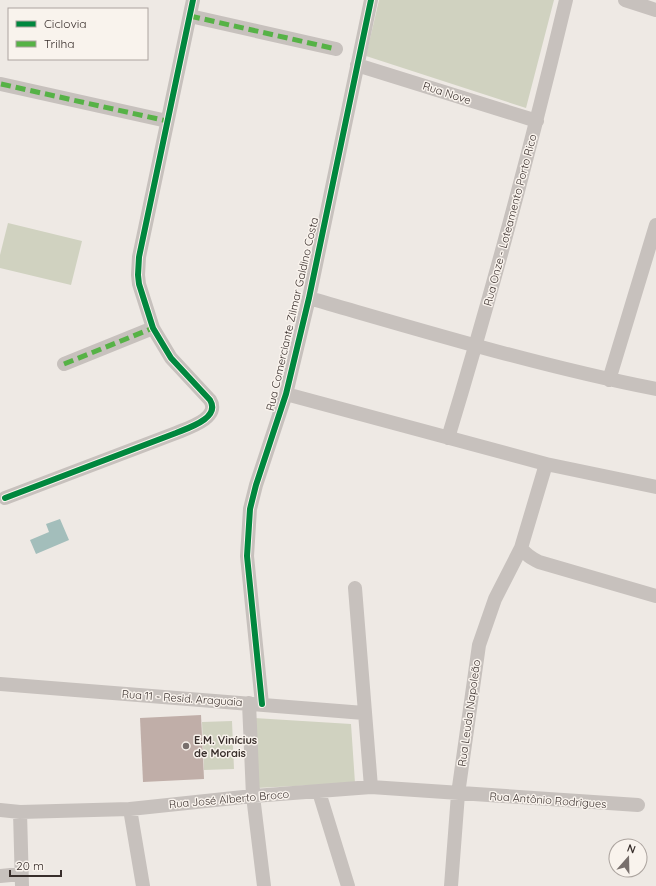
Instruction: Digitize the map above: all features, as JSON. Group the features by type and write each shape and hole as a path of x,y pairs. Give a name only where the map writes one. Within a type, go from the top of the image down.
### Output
{"street":[{"path":"5,498 176,433 203,421 208,417 213,407 210,400 172,358 153,328 139,284 138,275 139,258 193,0"},
{"name":"Rua Comerciante Zilmar Galdino Costa","path":"264,886 253,796 255,704 248,572 248,536 253,494 286,394 309,298 371,0"},
{"name":"Rua Onze - Loteamento Porto Rico","path":"448,438 476,346 537,121 566,0"},
{"path":"625,0 656,10"},
{"path":"190,16 336,49"},
{"name":"Rua Nove","path":"358,64 537,121"},
{"path":"2,84 167,121"},
{"path":"609,380 656,225"},
{"path":"309,298 476,346 609,380 656,389"},
{"path":"64,364 153,328"},
{"path":"286,394 546,464 656,487"},
{"name":"Rua Leuda Napoleão","path":"451,886 458,794 478,644 495,600 521,548 546,464"},
{"path":"521,548 526,555 539,562 656,596"},
{"path":"354,588 371,787"},
{"name":"Rua 11 - Resid. Araguaia","path":"0,684 364,713"},
{"name":"Rua José Alberto Broco","path":"0,810 20,812 130,809 253,796 371,787 458,794"},
{"path":"319,792 348,886"},
{"name":"Rua Antônio Rodrigues","path":"458,794 638,805"},
{"path":"130,809 143,886"},
{"path":"0,876 21,880 20,812"}],"green space":[{"path":"379,0 554,0 526,108 366,56"},
{"path":"8,223 82,241 71,285 0,268 0,255"},
{"path":"252,718 351,724 355,783 256,788"},
{"path":"232,721 234,769 204,770 202,722"}],"water":[{"path":"60,519 69,540 36,554 30,540 49,532 46,524"}],"building":[{"path":"201,715 204,779 143,782 140,718"}],"marked path":[{"path":"190,16 336,49"},
{"path":"1,84 167,121"},
{"path":"64,364 153,328"}],"cycle path":[{"path":"5,498 188,428 202,421 211,412 212,406 210,400 171,358 153,328 139,284 138,275 139,257 193,0"},
{"path":"262,704 247,556 250,509 256,485 286,394 309,298 371,0"}],"place":[{"name":"E.M. Vinícius de Morais","path":"186,746"}]}
